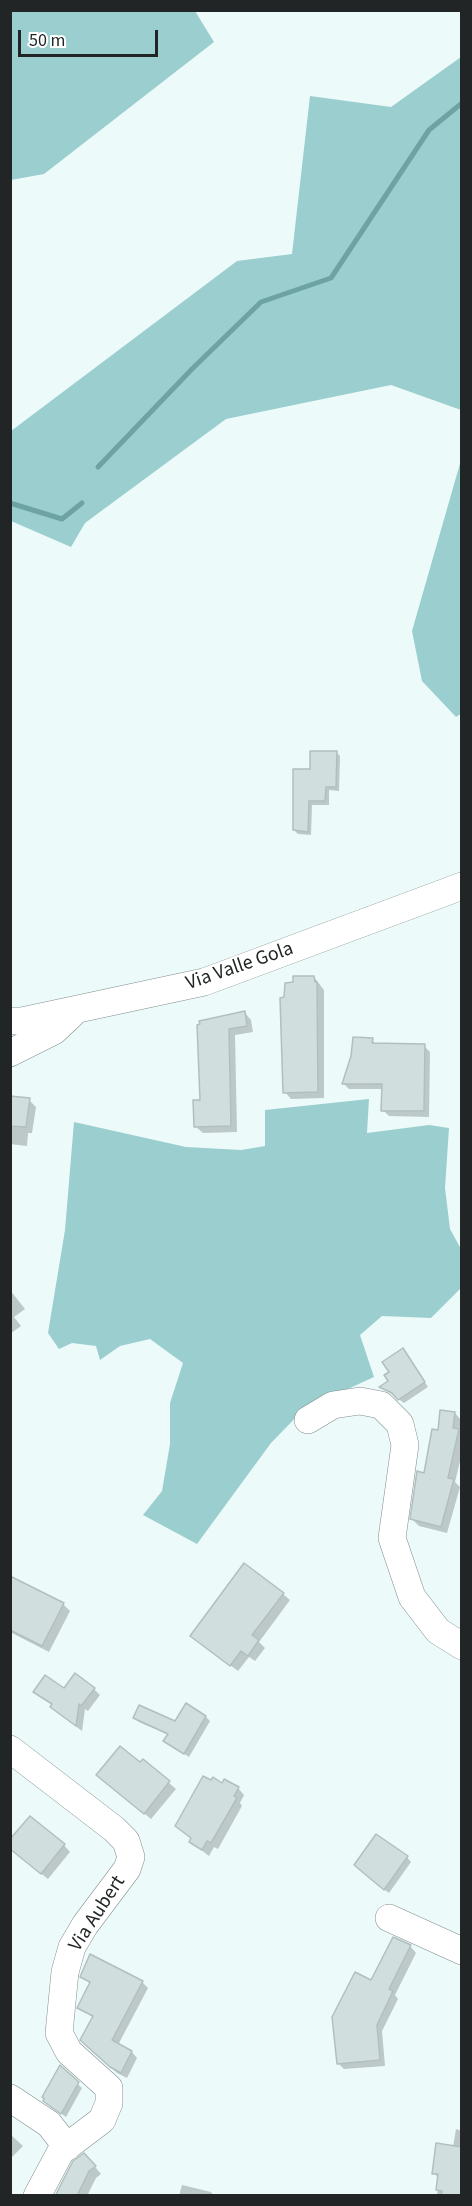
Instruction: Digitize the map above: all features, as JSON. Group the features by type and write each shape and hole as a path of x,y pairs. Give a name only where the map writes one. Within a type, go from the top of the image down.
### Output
{"street":[{"name":"Via Valle Gola","path":"10,1021 22,1021 204,982 462,886"},
{"path":"10,1053 54,1031 75,1010"},
{"path":"308,1420 333,1405 360,1401 381,1405 400,1424 405,1445 392,1538 412,1598 438,1631 462,1646"},
{"name":"Via Aubert","path":"10,1749 114,1829 126,1841 131,1857 127,1869 85,1925 72,1947 65,1972 59,2033 69,2052 108,2088 110,2103 102,2120 61,2151 37,2196"},
{"path":"389,1918 462,1951"},
{"path":"10,2098 49,2124 67,2147"}],"shaded area":[{"path":"11,10 195,11 214,42 44,174 11,180"},
{"path":"461,57 461,410 391,385 226,419 85,523 71,547 11,521 11,431 237,261 292,254 310,96 391,107"},
{"path":"461,460 462,713 456,717 422,681 412,631"},
{"path":"369,1099 367,1133 429,1125 449,1128 445,1188 450,1229 461,1249 461,1288 431,1318 382,1316 360,1335 374,1377 304,1409 271,1443 197,1544 143,1515 162,1491 170,1444 170,1403 183,1363 150,1339 120,1346 100,1360 96,1346 72,1343 59,1349 48,1333 65,1230 74,1122 186,1147 241,1150 265,1146 265,1110"}],"building":[{"path":"310,751 337,751 336,787 326,787 325,801 309,801 308,832 293,830 293,769 310,769"},
{"path":"293,976 314,976 317,982 318,1092 283,1093 280,998 284,997 285,983 293,982"},
{"path":"245,1011 247,1026 229,1029 231,1126 194,1127 193,1100 200,1100 197,1025 200,1024 199,1021"},
{"path":"353,1037 373,1038 372,1043 425,1044 424,1111 381,1111 382,1084 342,1084 351,1056"},
{"path":"10,1096 30,1098 26,1127 10,1126"},
{"path":"403,1348 425,1382 398,1400 392,1393 379,1387 388,1381 384,1375 389,1372 382,1362"},
{"path":"440,1410 455,1412 453,1428 459,1429 448,1478 454,1479 441,1527 410,1519 417,1471 424,1473 432,1429 438,1430"},
{"path":"244,1563 284,1593 252,1635 259,1640 248,1656 241,1651 230,1666 190,1636"},
{"path":"10,1576 64,1603 42,1646 10,1630"},
{"path":"75,1673 95,1688 81,1706 79,1704 76,1726 50,1707 52,1704 33,1692 45,1675 64,1688"},
{"path":"186,1703 206,1716 184,1754 163,1741 168,1734 133,1718 139,1705 175,1721"},
{"path":"120,1746 140,1762 143,1759 170,1781 144,1814 96,1775"},
{"path":"203,1776 211,1780 213,1777 222,1783 224,1779 239,1787 234,1796 237,1798 211,1843 207,1841 202,1850 189,1842 191,1838 175,1826"},
{"path":"30,1816 65,1844 41,1874 10,1849 10,1839"},
{"path":"376,1834 408,1856 384,1890 354,1865"},
{"path":"393,1937 411,1945 389,1989 393,1991 377,2025 380,2060 337,2064 332,2017 355,1972 371,1980"},
{"path":"90,1954 143,1981 112,2040 132,2051 121,2073 110,2067 80,2040 93,2016 77,2008 90,1982 80,1977"},
{"path":"60,2065 79,2082 61,2114 43,2101 42,2097"},
{"path":"436,2143 462,2147 462,2196 441,2196 442,2191 436,2190 438,2174 432,2174"},
{"path":"84,2153 96,2166 89,2171 77,2196 55,2196 73,2161"}],"waterway":[{"path":"98,467 192,369 261,302 331,278 429,130 462,103"},
{"path":"10,503 62,519 82,503"}]}
